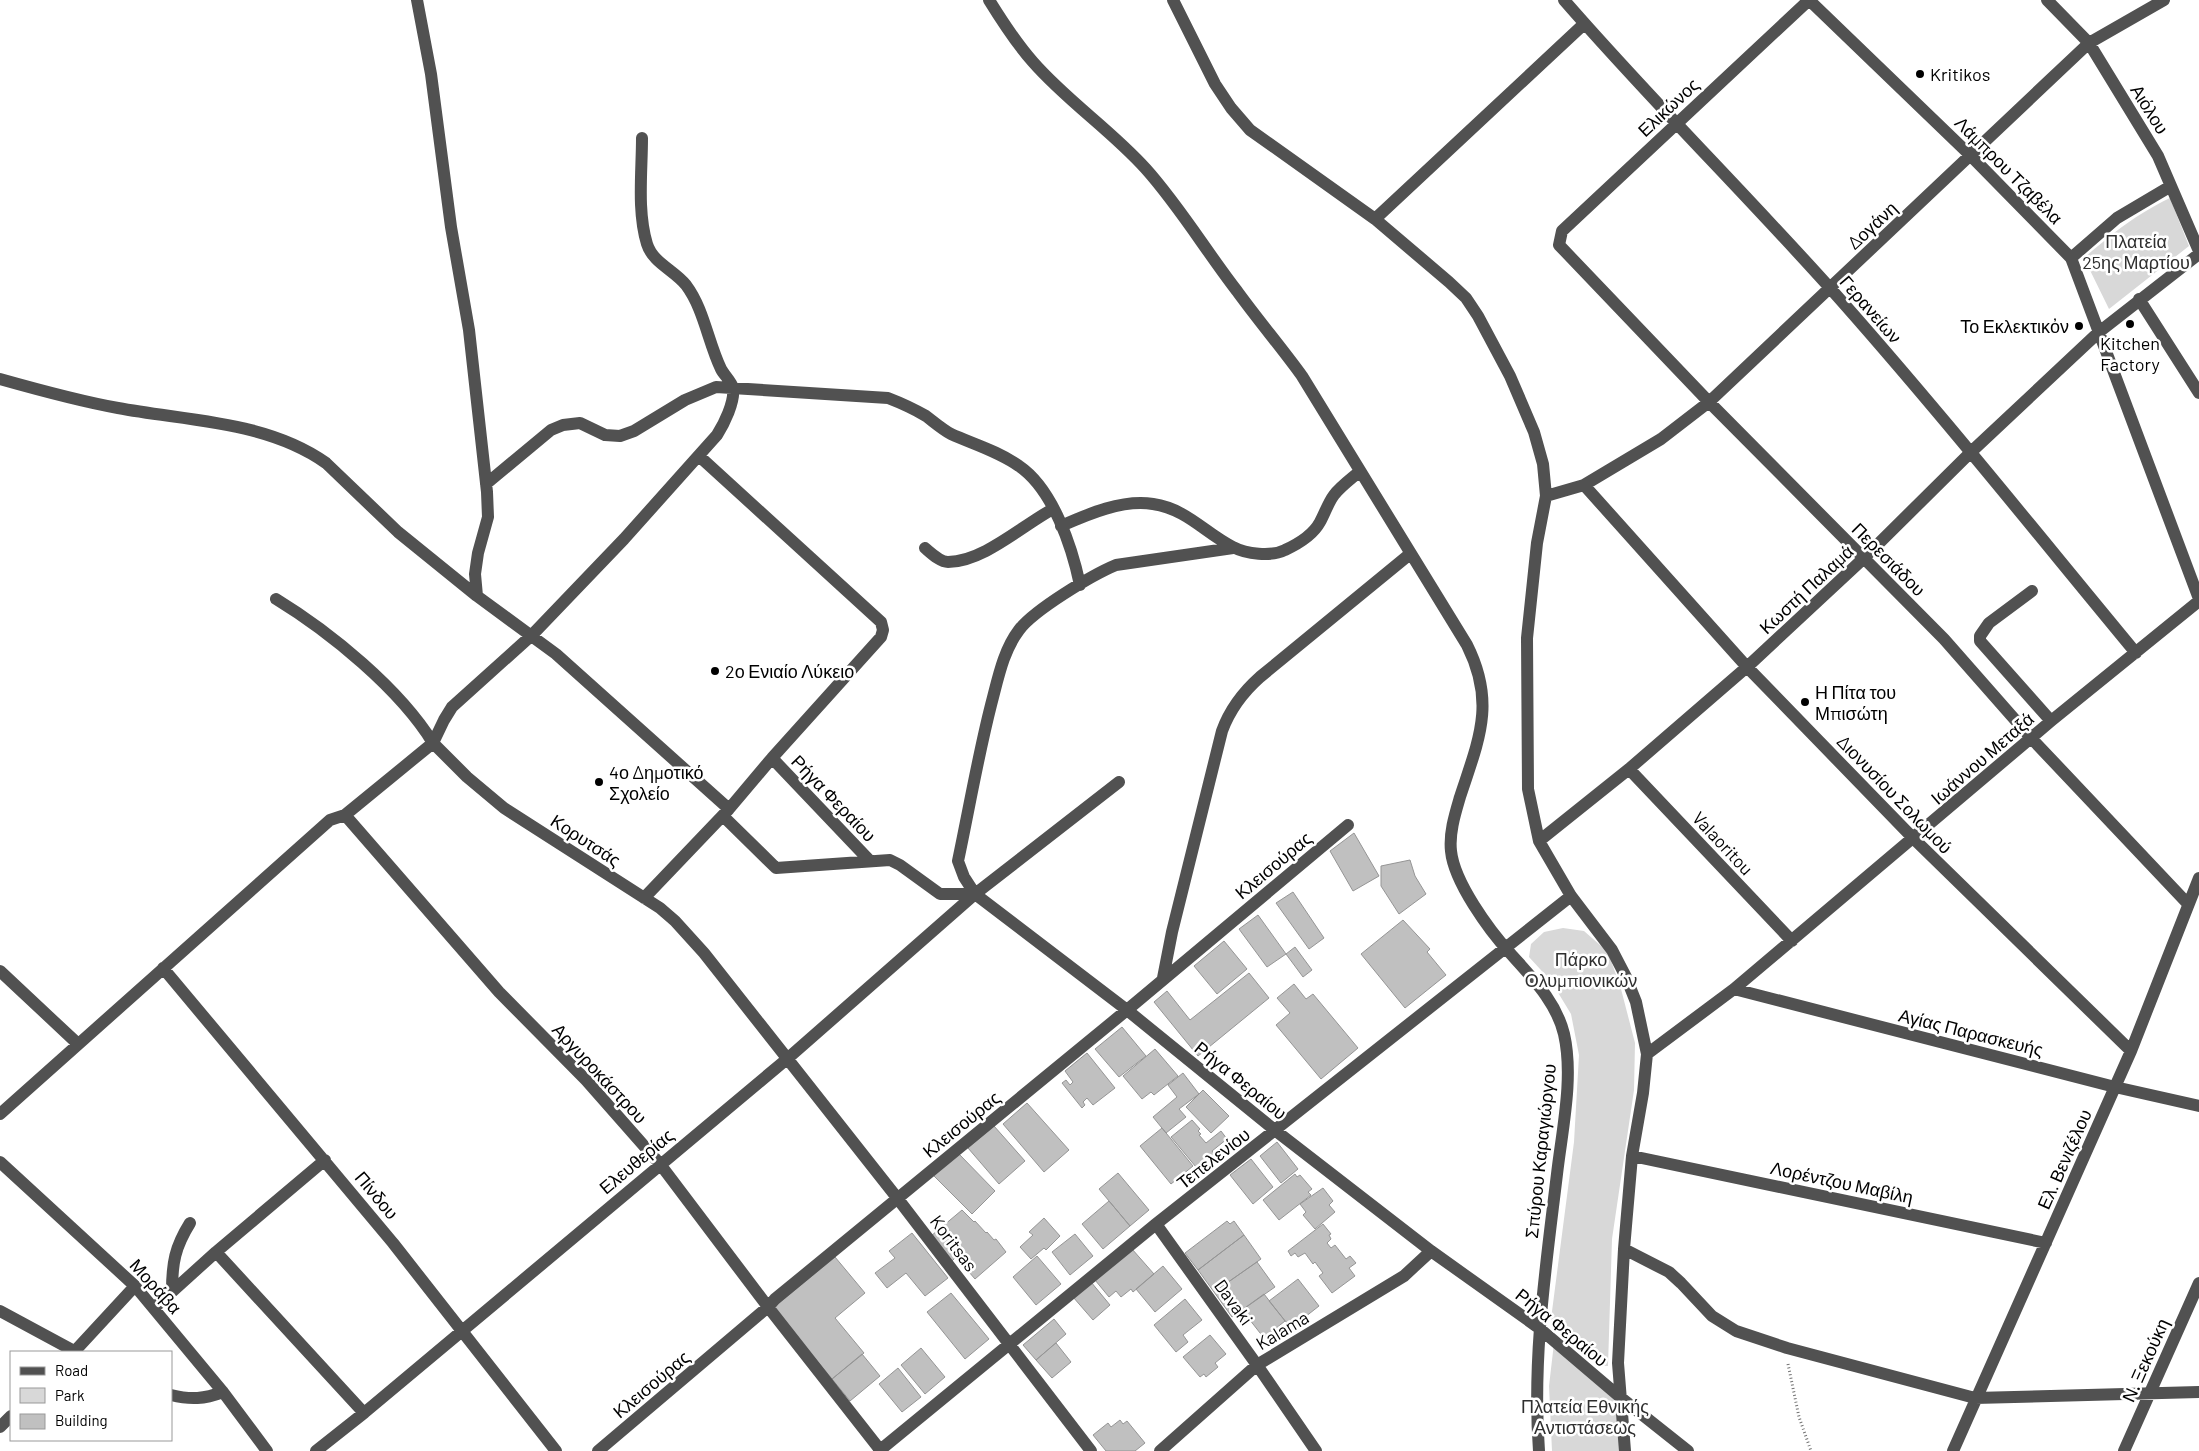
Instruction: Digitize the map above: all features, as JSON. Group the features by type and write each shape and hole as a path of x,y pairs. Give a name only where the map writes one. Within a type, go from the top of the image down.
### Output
{"street":[{"path":"417,0 430,66 451,227 469,330 486,484 488,517 478,553 475,574 477,596"},
{"name":"Σπύρου Καραγιώργου","path":"988,0 1012,36 1033,62 1121,142 1167,195 1237,292 1302,376 1359,472 1467,645 1476,664 1482,688 1484,715 1479,739 1456,809 1450,840 1454,867 1466,892 1505,948 1548,997 1559,1018 1569,1066 1539,1328 1537,1421 1539,1451"},
{"path":"1173,0 1215,84 1231,108 1250,130 1375,219 1450,282 1466,298 1478,316 1510,376 1534,432 1543,464 1546,496 1536,552 1527,638 1528,789 1539,841 1571,896 1612,950 1626,976 1636,1002 1647,1054 1643,1093 1632,1156 1624,1249 1618,1363 1625,1451"},
{"name":"Γερανείων","path":"1564,0 1676,124 1830,288 1971,452 2136,653"},
{"name":"Ελικώνος","path":"1559,245 1562,231 1809,0"},
{"name":"Λάμπρου Τζαβέλα","path":"1809,0 1971,156 2071,258 2199,600"},
{"name":"Αιόλου","path":"2047,0 2089,43 2158,156 2199,253"},
{"name":"Δογάνη","path":"1546,496 1584,485 1661,439 1709,402 2089,43 2164,0"},
{"path":"1375,219 1584,24"},
{"path":"0,1114 330,820 345,815 433,743 452,707 532,635 699,456 724,423 730,409 733,388 716,357 691,293 679,276 652,255 647,244 642,204 642,138"},
{"path":"2071,258 2116,218 2171,186"},
{"name":"Περεσιάδου","path":"1559,245 1709,402 1944,639 2032,739 2188,904"},
{"name":"Κωστή Παλαμά","path":"1539,841 1629,769 1748,668 1864,558 1971,452 2099,332 2199,253"},
{"path":"2139,299 2199,393"},
{"path":"0,379 116,408 262,433 313,453 326,463 398,532 477,596 556,654 726,813 776,868 870,861"},
{"path":"486,484 551,430 563,425 580,423 605,435 620,436 634,431 686,400 716,388 888,398 906,405 949,433 986,448 1021,467 1036,481 1053,509 1074,553 1080,585"},
{"path":"644,898 726,813 772,758 881,637 884,630 881,622 699,456"},
{"path":"1061,526 1086,515 1110,508 1135,504 1153,504 1183,514 1233,548 1253,554 1282,552 1311,534 1334,496 1359,472"},
{"name":"Διονυσίου Σολωμού","path":"1584,485 1748,668 1914,839 2131,1051"},
{"path":"925,548 946,562 969,558 1053,509"},
{"path":"975,894 964,877 958,861 983,738 1009,645 1020,629 1034,614 1100,572 1116,565 1233,548"},
{"path":"1163,978 1172,932 1222,731 1233,706 1246,688 1410,554"},
{"path":"2032,591 1989,623 1980,636 1980,641 2051,721"},
{"name":"Κορυτσάς","path":"276,599 308,619 355,658 412,712 433,743 467,777 504,808 644,898 670,917 704,953 786,1059"},
{"name":"Ιωάννου Μεταξά","path":"1647,1054 1734,989 1914,839 2051,721 2199,600"},
{"name":"Ρήγα Φεραίου","path":"772,758 870,861 890,860 940,894 975,894 1127,1010 1276,1131 1431,1251 1539,1328 1620,1397 1688,1451"},
{"name":"Valaoritou","path":"1629,769 1792,941"},
{"name":"Ελευθερίας","path":"316,1451 364,1413 786,1059 975,894 1119,782"},
{"name":"Αργυροκάστρου","path":"345,815 499,992 586,1080 660,1164 768,1308 880,1451"},
{"name":"Κλεισούρας","path":"598,1451 768,1308 775,1299 1127,1010 1348,825"},
{"name":"Ελ. Βενιζέλου","path":"1953,1451 2131,1051 2199,878"},
{"name":"Τεπελενίου","path":"880,1451 1156,1224 1571,896"},
{"name":"Πίνδου","path":"163,968 393,1243 556,1451"},
{"path":"0,971 78,1044"},
{"name":"Αγίας Παρασκευής","path":"1734,989 2115,1087 2199,1106"},
{"name":"Koritsas","path":"786,1059 898,1199 1090,1451"},
{"name":"Λορέντζου Μαβίλη","path":"1632,1156 2046,1243"},
{"path":"154,1308 216,1252 325,1160"},
{"name":"Μοράβα","path":"0,1162 135,1286 223,1392 267,1451"},
{"path":"172,1291 174,1256 179,1241 190,1224"},
{"name":"Davaki","path":"1156,1224 1258,1365 1316,1451"},
{"path":"1624,1249 1669,1272 1723,1324 1743,1334 1787,1348 1976,1398 2199,1392"},
{"name":"Kalama","path":"1160,1451 1258,1365 1404,1276 1431,1251"},
{"path":"216,1252 364,1413"},
{"name":"Ν. Ξεκούκη","path":"2124,1451 2199,1283"},
{"path":"76,1351 135,1286"},
{"path":"0,1311 73,1351"},
{"path":"172,1395 205,1399 223,1392"},
{"path":"0,1427 10,1417"}],"path":[{"path":"1787,1348 1789,1377 1799,1416 1811,1451"}],"green space":[{"name":"Πλατεία 25ης Μαρτίου","path":"2170,198 2189,246 2109,309 2084,258 2125,225"},
{"name":"Πάρκο Ολυμπιονικών","path":"1563,928 1584,931 1608,952 1621,989 1635,1043 1634,1090 1612,1239 1608,1366 1598,1366 1551,1319 1574,1142 1579,1055 1571,1014 1551,981 1529,957 1531,944 1544,932"},
{"name":"Πλατεία Εθνικής Αντιστάσεως","path":"1554,1343 1619,1402 1622,1451 1552,1451 1549,1386"}],"building":[{"path":"1354,833 1379,876 1353,891 1330,851"},
{"path":"1410,860 1415,876 1426,894 1399,914 1381,886 1381,866"},
{"path":"1293,892 1324,938 1309,949 1276,903"},
{"path":"1258,915 1286,954 1267,967 1239,929"},
{"path":"1403,920 1430,949 1427,952 1446,975 1405,1008 1361,954"},
{"path":"1224,941 1247,969 1217,994 1194,966"},
{"path":"1295,947 1312,970 1303,977 1286,954"},
{"path":"1249,973 1269,998 1198,1056 1154,1002 1167,991 1190,1020"},
{"path":"1294,984 1306,999 1313,994 1358,1048 1321,1079 1276,1025 1290,1013 1277,998"},
{"path":"1122,1027 1146,1056 1119,1077 1095,1049"},
{"path":"1155,1049 1178,1076 1154,1095 1151,1092 1142,1099 1123,1076"},
{"path":"1087,1053 1115,1088 1093,1105 1087,1098 1083,1102 1085,1105 1082,1108 1062,1083 1066,1080 1070,1085 1073,1082 1065,1071"},
{"path":"1183,1073 1199,1094 1179,1109 1186,1117 1166,1133 1153,1117 1177,1097 1168,1085"},
{"path":"1203,1090 1229,1116 1211,1133 1186,1107"},
{"path":"1027,1103 1069,1150 1044,1172 1003,1124"},
{"path":"1192,1120 1200,1129 1198,1131 1201,1134 1199,1135 1206,1143 1221,1131 1227,1139 1212,1151 1218,1158 1201,1173 1171,1137"},
{"path":"994,1126 1025,1161 999,1184 968,1148"},
{"path":"1162,1128 1193,1166 1171,1184 1140,1146"},
{"path":"1277,1142 1298,1169 1281,1183 1260,1156"},
{"path":"959,1154 995,1191 972,1214 933,1175"},
{"path":"1251,1159 1273,1187 1253,1204 1230,1175"},
{"path":"1118,1173 1149,1210 1130,1226 1099,1189"},
{"path":"1295,1174 1297,1177 1300,1175 1312,1189 1308,1192 1311,1195 1279,1220 1263,1200"},
{"path":"1323,1188 1333,1201 1329,1205 1335,1212 1315,1229 1303,1215 1306,1212 1300,1204"},
{"path":"1109,1201 1130,1226 1103,1249 1082,1224"},
{"path":"962,1210 994,1240 996,1239 1006,1252 975,1279 956,1257 952,1261 931,1236"},
{"path":"1044,1218 1060,1236 1046,1250 1044,1248 1031,1259 1020,1247 1033,1235 1029,1232"},
{"path":"1227,1221 1230,1224 1234,1221 1244,1235 1198,1270 1185,1253"},
{"path":"1323,1224 1331,1234 1329,1235 1331,1239 1327,1243 1331,1248 1335,1245 1346,1259 1350,1256 1356,1263 1349,1268 1355,1276 1332,1293 1319,1276 1323,1273 1315,1262 1313,1264 1305,1253 1298,1257 1295,1253 1291,1256 1288,1251"},
{"path":"912,1233 948,1278 925,1296 906,1273 887,1288 875,1273 895,1258 889,1251"},
{"path":"1075,1234 1093,1256 1070,1275 1052,1252"},
{"path":"1244,1235 1261,1259 1214,1292 1198,1270"},
{"path":"1132,1249 1154,1274 1133,1292 1131,1289 1121,1297 1116,1291 1109,1297 1095,1280"},
{"path":"1037,1256 1061,1284 1036,1305 1013,1277"},
{"path":"835,1257 865,1293 835,1318 864,1353 832,1379 773,1308"},
{"path":"1257,1262 1275,1287 1232,1317 1214,1292"},
{"path":"1163,1266 1182,1289 1155,1312 1136,1289"},
{"path":"1298,1279 1319,1306 1291,1328 1269,1301"},
{"path":"1091,1282 1110,1305 1093,1320 1073,1297"},
{"path":"951,1293 989,1339 965,1359 927,1312"},
{"path":"1264,1294 1285,1321 1264,1338 1242,1310"},
{"path":"1185,1299 1202,1320 1183,1335 1188,1342 1176,1352 1154,1325"},
{"path":"1054,1319 1066,1334 1036,1360 1023,1345"},
{"path":"1210,1335 1226,1354 1215,1363 1218,1367 1206,1377 1204,1374 1200,1377 1183,1357"},
{"path":"1056,1343 1071,1362 1052,1378 1036,1360"},
{"path":"921,1348 945,1377 925,1394 901,1365"},
{"path":"862,1354 880,1376 850,1401 832,1379"},
{"path":"898,1368 921,1397 902,1412 879,1384"},
{"path":"1120,1420 1123,1424 1127,1421 1145,1443 1135,1451 1106,1451 1093,1435 1108,1423 1111,1427"}],"place":[{"name":"Kritikos","path":"1920,74"},
{"name":"Kitchen Factory","path":"2130,324"},
{"name":"Το Εκλεκτικὀν","path":"2079,326"},
{"name":"2ο Ενιαίο Λύκειο","path":"715,671"},
{"name":"Η Πίτα του Μπισώτη","path":"1805,702"},
{"name":"4ο Δημοτικό Σχολείο","path":"599,782"}]}
